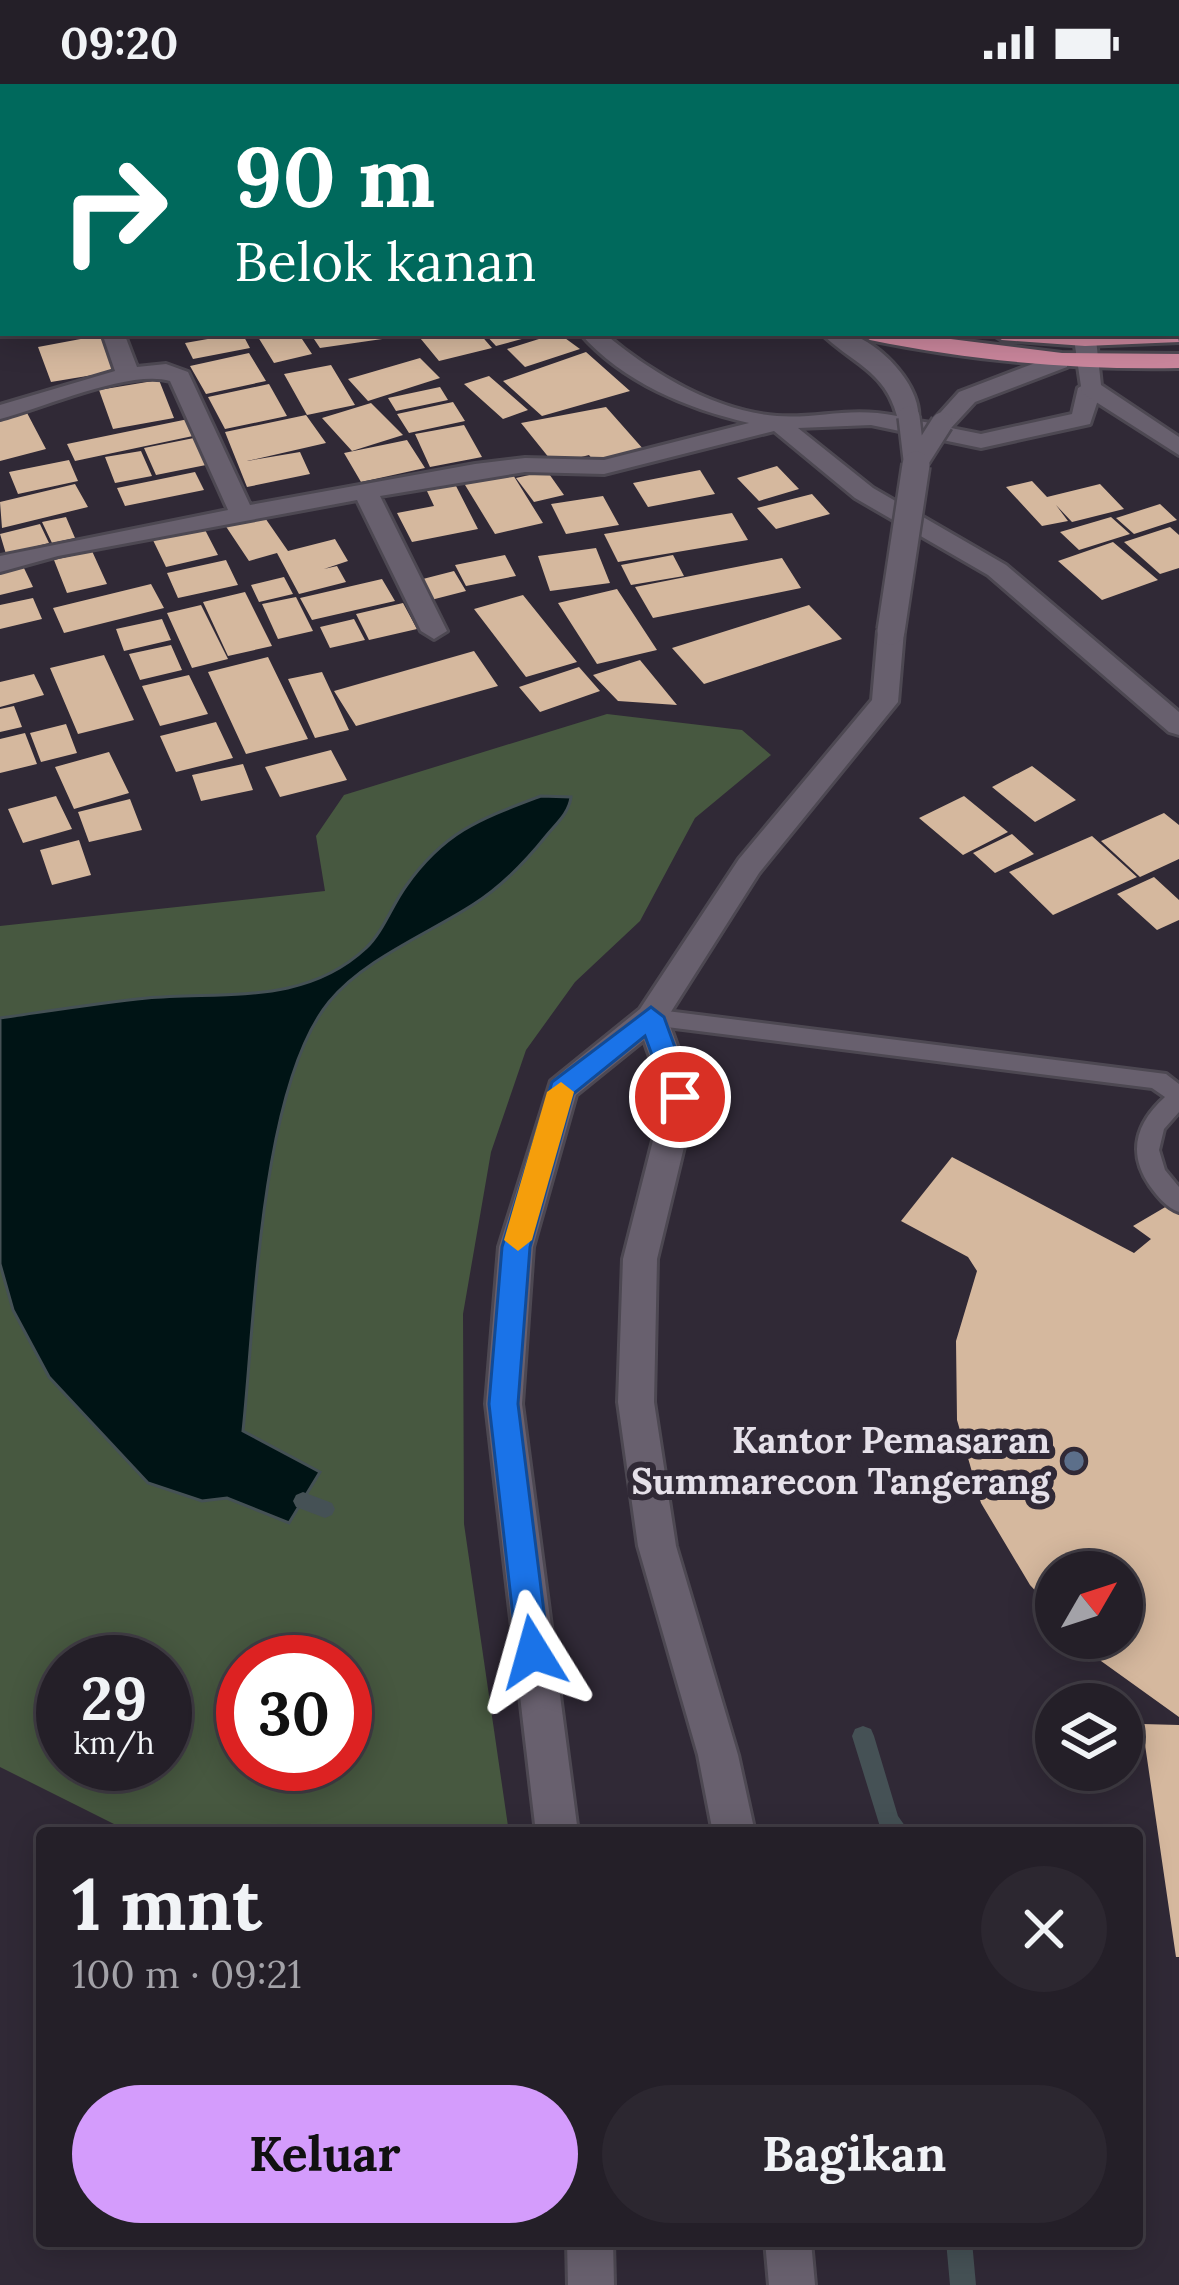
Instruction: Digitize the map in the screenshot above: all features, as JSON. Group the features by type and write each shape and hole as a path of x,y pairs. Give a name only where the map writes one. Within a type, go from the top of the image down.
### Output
{"highway":[{"path":"885,336 977,355 1059,362 1089,376 1179,361"},
{"path":"1042,336 1155,336"}],"street":[{"path":"114,336 128,375"},
{"path":"594,336 620,358 700,405 778,424 864,493 997,570 1179,726"},
{"path":"556,1827 504,1404 516,1247 562,1089 651,1017 748,866 886,702 891,631 916,464 909,417 892,375 864,350 838,336"},
{"path":"0,564 56,549 525,465 604,467 778,424 872,418 982,441 1082,418 1089,376 1084,339"},
{"path":"916,464 942,422 967,397 1059,362"},
{"path":"0,412 128,375 166,371 180,377 243,516"},
{"path":"1089,376 1179,448"},
{"path":"366,493 434,631"},
{"path":"651,1017 680,1097 640,1259 636,1402 657,1546 718,1755 733,1827"},
{"path":"590,2247 591,2285"},
{"path":"789,2247 792,2285"}],"lane":[{"path":"651,1017 1158,1080 1179,1097 1154,1118 1145,1148 1156,1181 1179,1203"}],"green space":[{"path":"607,714 742,730 771,755 695,818 640,921 575,982 526,1050 491,1152 463,1314 464,1524 508,1827 120,1827 48,1791 192,1791 192,1635 36,1635 36,1785 0,1767 0,926 325,891 316,836 344,795"}],"shaded area":[{"path":"541,796 571,797 565,813 539,844 484,897 378,960 343,987 306,1040 288,1089 265,1206 243,1431 320,1472 289,1523 227,1498 202,1501 148,1483 49,1377 13,1310 0,1264 0,1018 147,998 262,992 316,979 366,948 420,867 450,839"}],"building":[{"path":"102,336 117,371 51,382 38,347"},
{"path":"244,336 250,348 193,359 185,343"},
{"path":"300,336 312,354 274,363 258,337"},
{"path":"312,336 396,337 320,348"},
{"path":"418,336 482,336 492,348 439,361"},
{"path":"487,336 529,337 496,346"},
{"path":"562,336 580,349 525,367 507,349"},
{"path":"586,352 630,391 542,416 503,381"},
{"path":"249,353 266,381 206,394 190,366"},
{"path":"420,358 440,378 368,401 348,379"},
{"path":"331,365 355,405 307,415 284,374"},
{"path":"489,376 528,410 503,419 464,384"},
{"path":"159,380 174,418 113,429 99,390"},
{"path":"269,384 287,416 225,429 208,397"},
{"path":"440,387 448,400 396,411 388,398"},
{"path":"453,402 465,421 409,433 397,414"},
{"path":"371,403 403,435 352,451 322,418"},
{"path":"606,407 644,450 595,463 589,455 554,464 521,423"},
{"path":"26,411 46,449 0,461 0,417"},
{"path":"306,415 326,443 247,461 300,452 310,474 247,487 225,432"},
{"path":"198,417 207,433 75,461 67,444"},
{"path":"464,425 482,457 430,467 415,434"},
{"path":"204,436 216,463 156,475 144,448"},
{"path":"407,440 425,468 361,482 344,453"},
{"path":"141,451 152,476 115,483 105,457"},
{"path":"69,460 78,481 18,494 9,472"},
{"path":"777,466 799,489 759,501 737,478"},
{"path":"510,470 543,523 495,534 462,480"},
{"path":"700,470 715,494 648,507 633,483"},
{"path":"547,471 564,495 534,502 516,478"},
{"path":"195,472 204,490 125,506 117,488"},
{"path":"1032,481 1047,497 1100,484 1124,509 1072,522 1056,505 1068,521 1042,526 1006,487"},
{"path":"75,484 88,507 2,528 0,502"},
{"path":"455,484 478,529 412,542 397,513 434,506 426,489"},
{"path":"812,494 830,514 776,529 757,508"},
{"path":"603,496 619,525 566,534 551,504"},
{"path":"1160,504 1177,520 1134,534 1116,518"},
{"path":"732,513 748,540 618,562 604,534"},
{"path":"263,515 288,551 335,539 348,561 324,569 337,566 346,582 299,594 277,553 249,561 225,525"},
{"path":"66,517 75,538 52,543 42,522"},
{"path":"1111,517 1130,534 1079,550 1060,532"},
{"path":"40,524 49,543 6,554 0,534"},
{"path":"202,524 218,555 166,567 151,536"},
{"path":"1170,527 1179,535 1179,568 1160,574 1124,542"},
{"path":"1113,542 1158,580 1102,600 1058,561"},
{"path":"596,548 610,583 550,591 538,556"},
{"path":"92,551 107,584 67,593 54,560"},
{"path":"505,555 516,576 466,586 455,565"},
{"path":"673,555 684,576 631,585 621,565"},
{"path":"782,558 801,588 653,618 635,587"},
{"path":"226,560 238,585 178,598 167,573"},
{"path":"23,566 33,587 0,595 0,571"},
{"path":"454,571 466,591 431,600 419,580"},
{"path":"284,577 293,594 259,602 251,585"},
{"path":"382,579 395,601 312,620 300,598"},
{"path":"151,584 164,608 64,633 53,608"},
{"path":"617,589 657,650 597,664 558,603"},
{"path":"245,592 272,646 228,656 203,602"},
{"path":"523,595 577,662 526,677 474,609"},
{"path":"296,597 313,631 278,639 262,604"},
{"path":"33,598 42,619 0,629 0,605"},
{"path":"403,603 417,629 369,640 356,614"},
{"path":"201,605 228,659 192,668 167,613"},
{"path":"809,605 842,639 704,684 672,648"},
{"path":"162,619 171,640 124,651 116,629"},
{"path":"354,619 365,640 330,648 320,627"},
{"path":"171,645 182,670 140,680 129,654"},
{"path":"474,651 498,686 356,726 334,691"},
{"path":"104,655 134,720 78,734 50,668"},
{"path":"268,657 308,739 246,754 208,672"},
{"path":"640,660 677,705 618,701 593,675"},
{"path":"579,667 600,691 540,712 519,687"},
{"path":"322,672 349,730 315,738 288,679"},
{"path":"34,674 44,695 0,707 0,682"},
{"path":"189,675 208,714 160,726 142,686"},
{"path":"14,706 22,727 0,732 0,709"},
{"path":"216,722 233,758 176,772 160,736"},
{"path":"66,724 77,753 41,762 30,733"},
{"path":"25,733 37,764 0,773 0,739"},
{"path":"331,750 347,780 280,797 265,767"},
{"path":"109,752 129,793 74,809 55,767"},
{"path":"243,764 253,790 201,801 192,775"},
{"path":"1032,766 1076,800 1035,822 992,787"},
{"path":"56,796 72,829 23,843 8,809"},
{"path":"964,796 1008,832 963,855 919,818"},
{"path":"130,799 142,830 89,842 78,812"},
{"path":"1164,813 1179,825 1179,859 1140,877 1101,841"},
{"path":"1012,834 1034,854 995,873 973,853"},
{"path":"1092,836 1137,877 1053,915 1009,872"},
{"path":"79,840 91,875 52,885 40,850"},
{"path":"1154,877 1179,900 1179,920 1157,930 1117,894"},
{"name":"Kantor Pemasaran Summarecon Tangerang","path":"952,1157 1134,1253 1151,1239 1133,1226 1179,1199 1179,1717 1143,1691 1143,1683 1132,1683 1099,1659 1143,1659 1143,1551 1035,1551 1035,1590 981,1503 957,1420 956,1341 977,1271 968,1257 901,1221"},
{"path":"1143,1724 1179,1725 1176,1957 1143,1731"}],"waterway":[{"path":"303,1501 325,1509"},
{"path":"863,1736 894,1827"},
{"path":"960,2247 963,2285"}],"slow traffic":[{"path":"518,1240 561,1092"}],"place":[{"name":"Kantor Pemasaran Summarecon Tangerang","path":"1074,1461"}],"route":[{"path":"533,1652 504,1404 516,1247 562,1089 651,1017 680,1097"}]}
